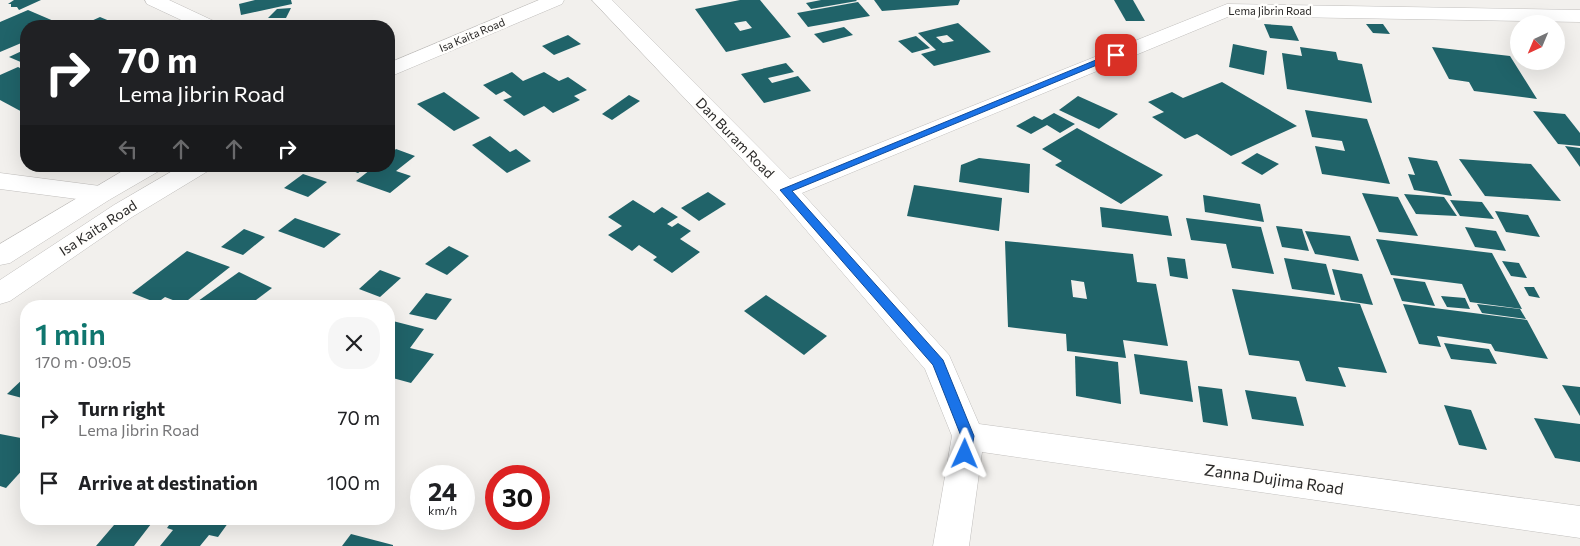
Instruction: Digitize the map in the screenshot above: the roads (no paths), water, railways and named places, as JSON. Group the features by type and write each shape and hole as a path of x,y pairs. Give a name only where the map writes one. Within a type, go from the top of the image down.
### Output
{"street":[{"path":"154,0 196,20"},
{"name":"Isa Kaita Road","path":"419,38 517,0"},
{"name":"Isa Kaita Road","path":"395,68 555,0"},
{"name":"Dan Buram Road","path":"601,0 786,190 938,363 968,436"},
{"name":"Lema Jibrin Road","path":"786,190 1227,10 1459,6 1580,16"},
{"name":"Isa Kaita Road","path":"0,256 139,172"},
{"name":"Isa Kaita Road","path":"0,294 123,211 189,172"},
{"path":"0,181 100,194"},
{"path":"951,546 968,436"},
{"name":"Zanna Dujima Road","path":"968,436 1578,526"}]}
